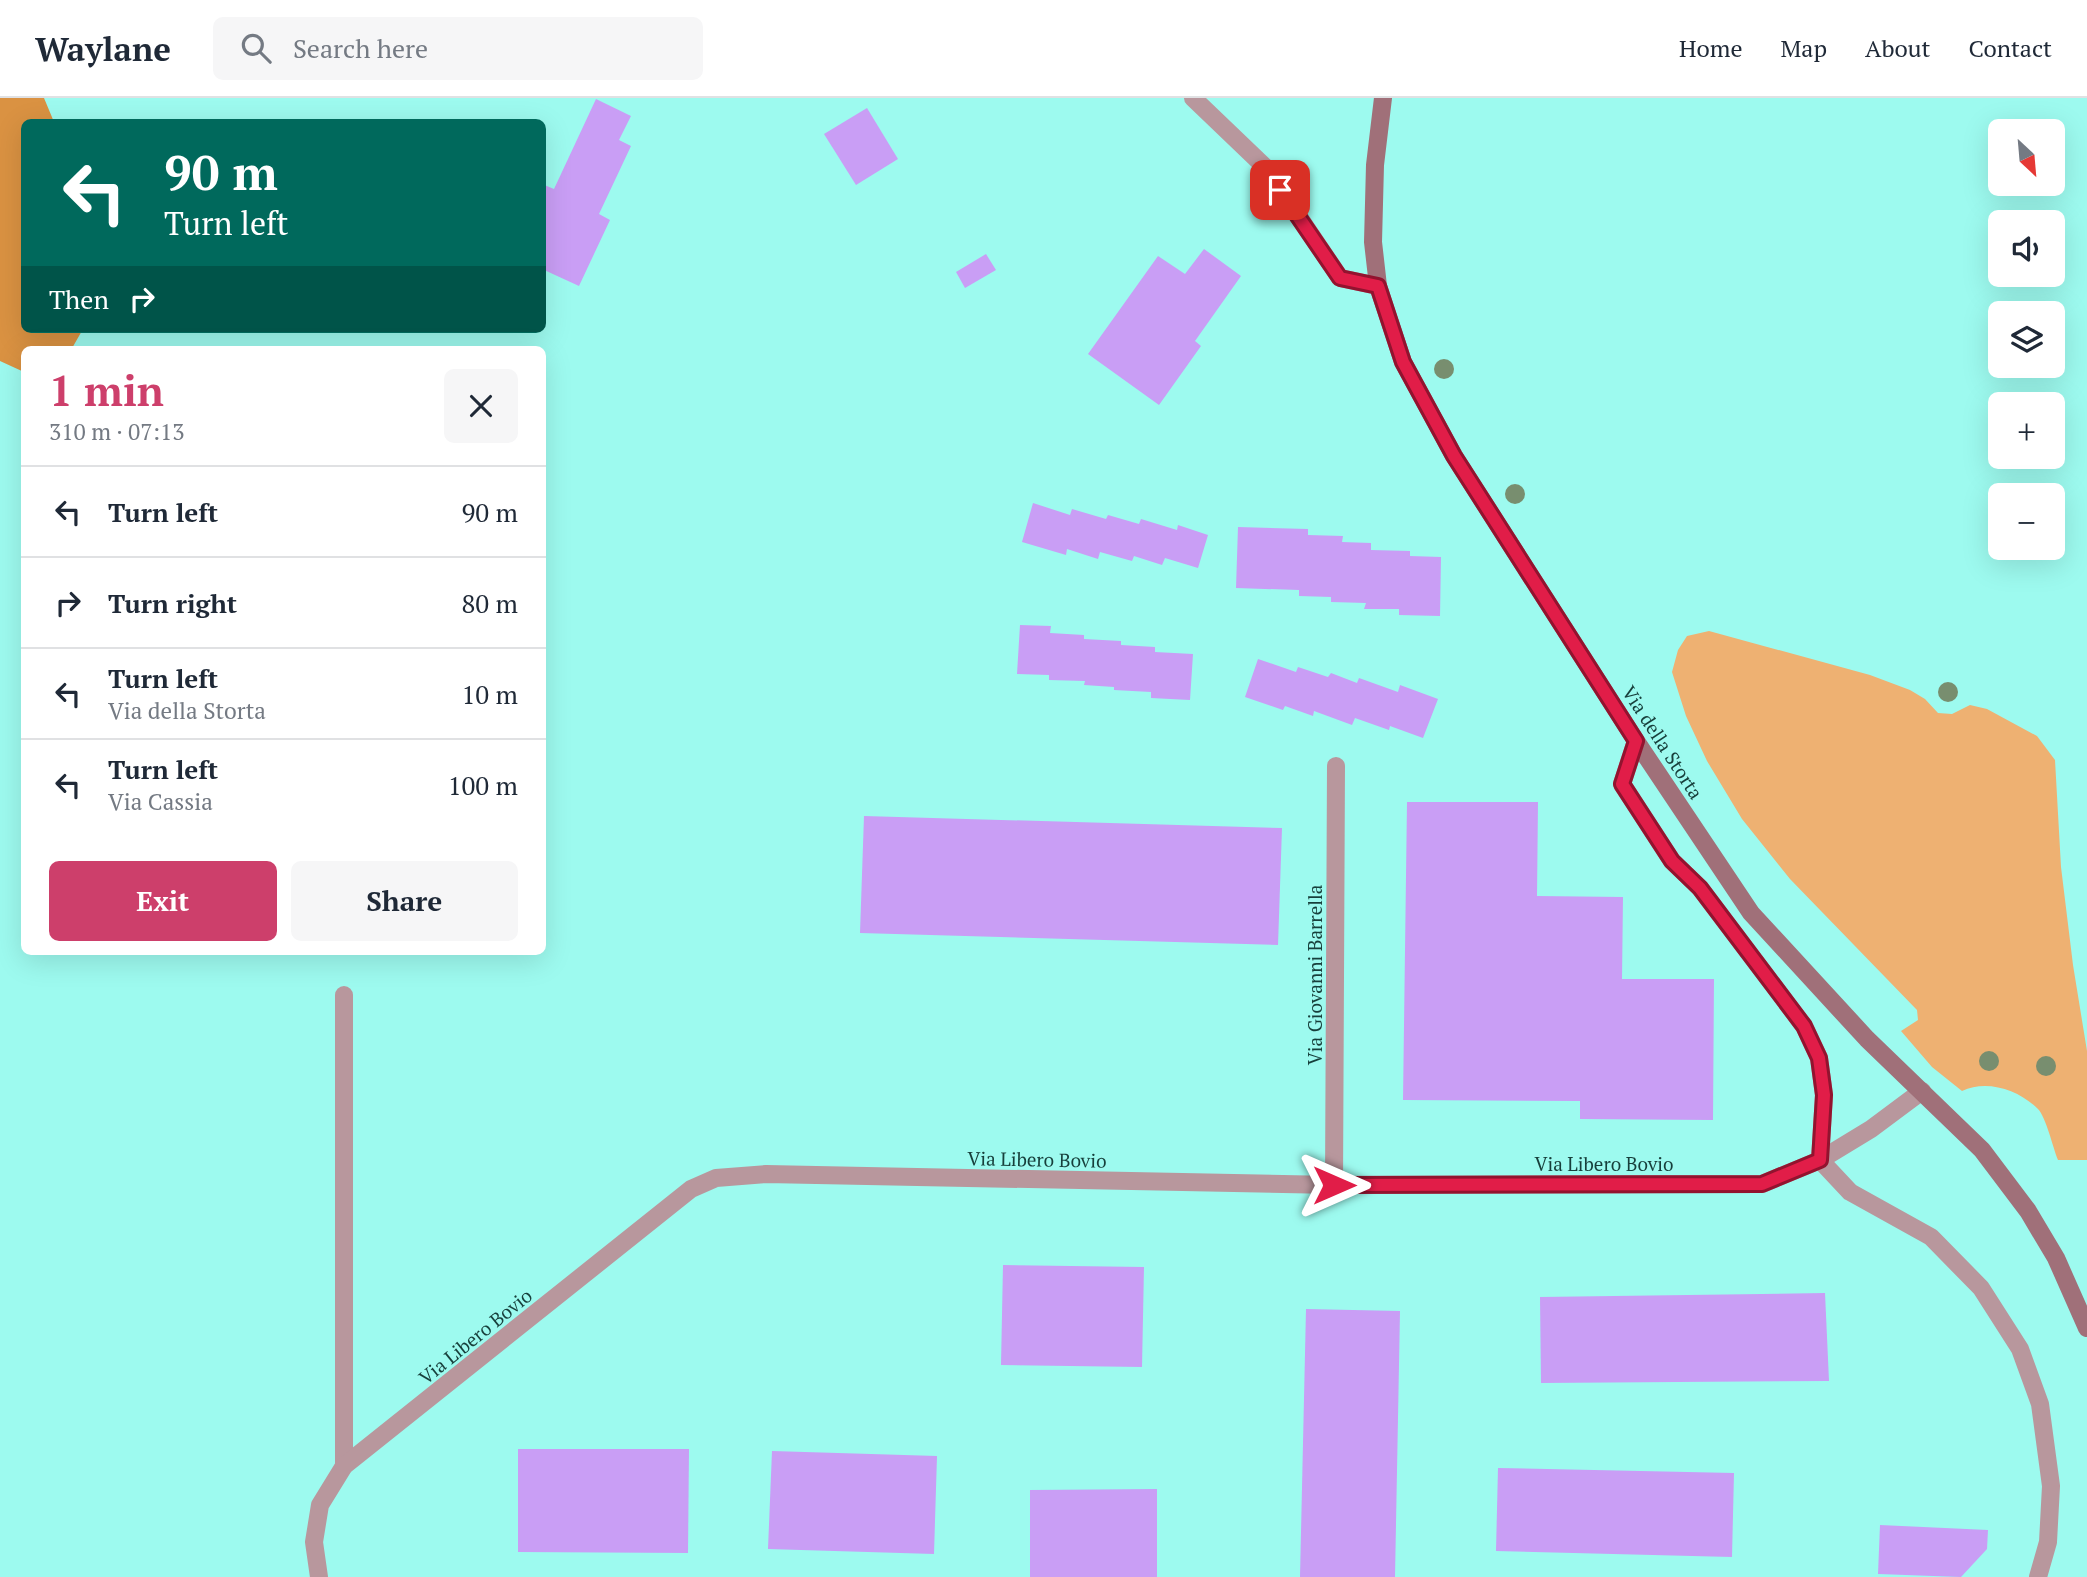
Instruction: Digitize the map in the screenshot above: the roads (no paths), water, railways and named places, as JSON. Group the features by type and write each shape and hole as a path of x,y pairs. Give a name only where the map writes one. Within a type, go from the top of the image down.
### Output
{"main road":[{"name":"Via della Storta","path":"1384,98 1375,165 1373,242 1378,286 1403,362 1454,456 1636,741 1751,913 1867,1039 1982,1150 2028,1211 2056,1258 2087,1328"}],"street":[{"path":"1193,98 1266,168 1340,278 1378,286"},
{"path":"1636,741 1622,784 1672,861 1700,888 1804,1026 1819,1058 1824,1095 1820,1160 1850,1192 1931,1237 1981,1288 2020,1349 2040,1404 2051,1486 2048,1542 2038,1577"},
{"name":"Via Giovanni Barrella","path":"1334,1185 1336,766"},
{"path":"344,995 344,1466"},
{"name":"Via Libero Bovio","path":"319,1577 314,1542 320,1505 344,1466 691,1189 716,1178 766,1174 1334,1185 1762,1184 1820,1160 1871,1129 1922,1091"}]}
